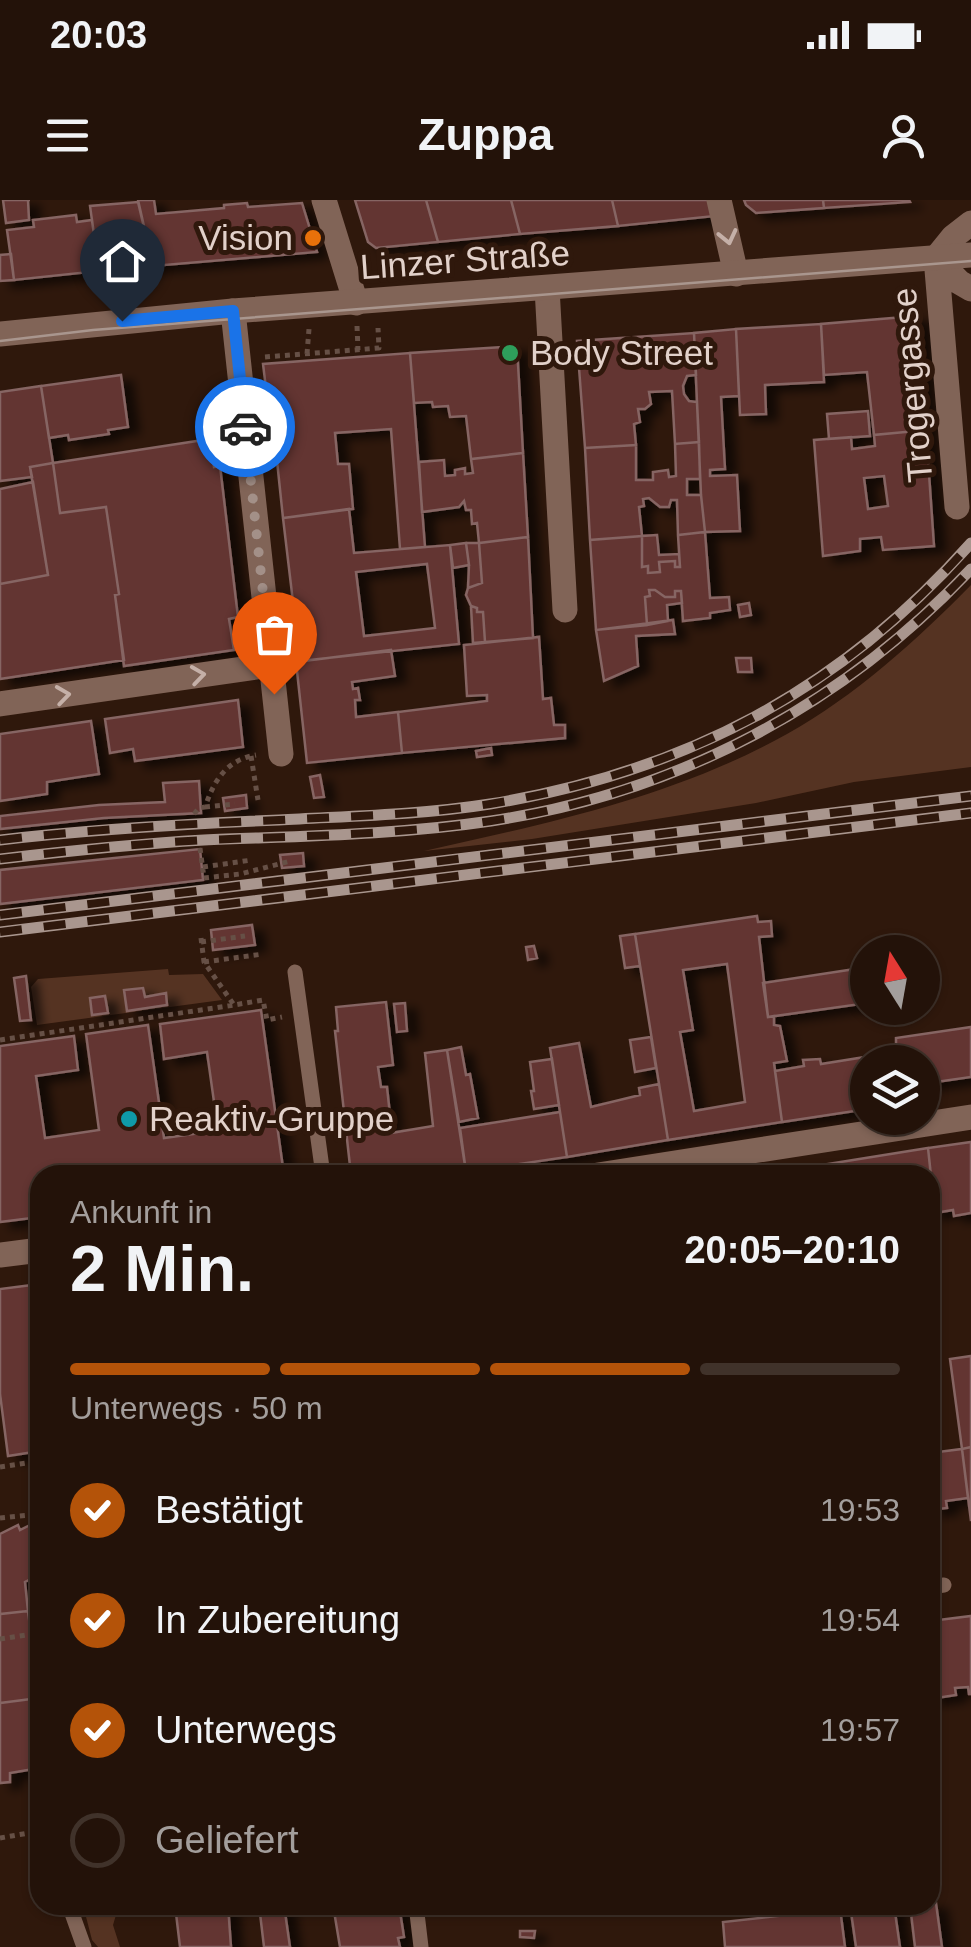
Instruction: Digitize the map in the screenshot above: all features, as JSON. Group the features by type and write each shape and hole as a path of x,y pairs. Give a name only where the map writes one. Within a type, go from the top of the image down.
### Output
{"street":[{"path":"324,200 356,304"},
{"path":"720,200 736,274"},
{"path":"971,223 936,258 971,289"},
{"name":"Linzer Straße","path":"0,334 233,311 971,255"},
{"name":"Trogergasse","path":"936,258 958,507"},
{"path":"547,288 565,610"},
{"path":"233,311 282,754"},
{"path":"0,704 270,665"},
{"path":"662,1165 971,1117"},
{"path":"0,1255 30,1251"}],"lane":[{"path":"295,972 322,1165"},
{"path":"73,1915 84,1947"},
{"path":"417,1915 421,1947"}],"path":[{"path":"238,360 358,350"},
{"path":"205,807 212,785 238,759 252,756 258,800"},
{"path":"194,814 199,808 235,804"},
{"path":"200,848 205,879 291,861"},
{"path":"203,867 252,860"},
{"path":"234,1005 204,962 201,940 245,936"},
{"path":"204,962 263,954"},
{"path":"0,1040 263,1000 267,1020 282,1016"},
{"path":"0,1467 30,1462"},
{"path":"0,1518 30,1515"},
{"path":"0,1639 30,1634"},
{"path":"0,1838 30,1833"}],"shaded area":[{"path":"971,585 971,767 854,782 756,803 532,839 424,851 610,806 744,756 812,719 861,685"},
{"path":"168,969 169,975 203,974 222,1000 37,1025 31,987 38,979"},
{"path":"86,1915 116,1915 113,1925 120,1947 98,1947 92,1940"}],"building":[{"path":"3,200 28,200 29,220 6,223"},
{"path":"138,200 154,200 156,214 247,203 248,207 302,203 317,252 153,266"},
{"path":"355,200 426,200 438,242 376,248 368,242"},
{"path":"426,200 511,200 520,234 438,242"},
{"path":"511,200 612,200 618,226 520,234"},
{"path":"612,200 711,200 715,216 618,226"},
{"path":"744,200 823,200 824,208 756,213"},
{"path":"823,200 909,200 910,202 824,208"},
{"path":"138,202 153,266 99,271 90,206"},
{"path":"76,215 77,222 92,220 99,271 14,280 7,230 34,227 33,220"},
{"path":"11,254 14,280 0,281 0,255"},
{"path":"916,316 926,430 874,435 867,372 824,375 821,324"},
{"path":"821,324 824,382 765,385 766,414 740,415 736,329"},
{"path":"736,329 739,396 721,397 725,469 710,470 710,476 737,475 740,531 705,532 694,333"},
{"path":"694,333 696,375 687,376 683,386 689,401 697,402 699,442 675,444 672,391 649,392 651,404 638,409 640,422 634,424 636,445 585,448 577,341"},
{"path":"517,346 523,453 471,459 466,416 450,417 448,406 433,407 432,402 414,403 410,353"},
{"path":"410,353 425,547 400,549 391,429 335,433 338,464 349,464 353,509 283,518 263,364"},
{"path":"121,375 128,427 69,440 68,435 49,438 41,386"},
{"path":"41,386 53,463 30,467 32,477 0,481 0,392"},
{"path":"868,411 870,436 829,439 827,414"},
{"path":"926,430 934,546 883,550 881,537 860,539 860,551 823,556 814,440 851,437 852,449 875,446 874,435","holes":["884,476 888,506 868,509 864,478"]},
{"path":"210,439 214,467 220,466 238,617 229,619 234,650 124,666 115,595 119,594 106,507 60,513 53,463"},
{"path":"699,442 700,479 687,479 687,495 701,495 705,532 678,535 677,500 671,500 669,507 660,507 649,498 643,499 644,506 639,507 642,536 590,540 585,448 636,445 636,480 653,480 653,472 668,470 669,477 676,476 675,444"},
{"path":"523,453 528,537 479,543 477,523 472,524 471,510 466,510 464,501 459,507 422,512 419,462 444,460 445,476 465,468 465,474 473,473 471,459"},
{"path":"53,463 60,513 106,507 124,660 0,679 0,584 48,575 30,467"},
{"path":"33,482 48,575 0,584 0,489"},
{"path":"349,509 354,553 450,545 459,644 300,661 283,518","holes":["427,564 435,628 364,636 356,572"]},
{"path":"705,532 710,598 729,597 730,610 710,613 710,618 683,621 681,591 675,591 675,597 665,597 649,590 650,596 645,597 647,625 596,630 590,540 642,536 642,567 648,566 648,573 660,572 659,562 675,561 675,567 680,567 678,535"},
{"path":"657,535 659,555 679,554 680,567 675,567 675,561 659,562 660,572 648,573 648,566 642,567 642,536"},
{"path":"528,537 533,638 485,642 483,612 471,606 466,595 468,588 482,583 479,543"},
{"path":"466,543 469,565 453,568 450,545"},
{"path":"466,543 479,543 482,583 468,588 469,565"},
{"path":"649,590 665,597 675,597 675,591 681,591 682,603 667,605 668,621 647,625 645,597 650,596"},
{"path":"749,603 751,615 740,617 738,605"},
{"path":"471,606 483,612 485,642 473,643"},
{"path":"673,620 675,634 636,636 638,666 604,681 596,630"},
{"path":"539,637 543,699 551,698 554,725 565,725 565,738 402,753 398,712 487,701 487,695 467,696 464,645"},
{"path":"391,650 395,676 352,682 353,689 358,688 360,700 355,700 356,717 398,712 402,753 307,763 296,662"},
{"path":"736,658 751,658 752,672 738,672"},
{"path":"238,700 243,747 135,761 133,749 110,753 105,719"},
{"path":"91,721 99,774 47,782 47,794 0,801 0,734"},
{"path":"491,748 492,755 477,757 476,751"},
{"path":"320,775 324,797 314,798 310,777"},
{"path":"199,781 201,813 0,829 0,816 165,802 163,783"},
{"path":"246,795 247,808 225,811 223,798"},
{"path":"200,849 203,880 0,904 0,870"},
{"path":"303,853 304,866 282,868 280,855"},
{"path":"757,916 758,922 771,921 772,936 759,937 768,1017 774,1016 774,1025 780,1026 787,1061 774,1063 782,1122 668,1140 635,934","holes":["727,964 745,1102 694,1111 680,1032 693,1030 683,970"]},
{"path":"252,925 255,945 213,950 211,930"},
{"path":"635,934 640,966 625,968 620,936"},
{"path":"534,946 537,958 528,960 526,947"},
{"path":"850,970 850,1006 768,1017 763,983"},
{"path":"26,976 31,1020 20,1021 14,978"},
{"path":"143,988 145,997 166,993 167,1005 127,1011 124,990"},
{"path":"105,996 108,1013 92,1015 90,998"},
{"path":"386,1002 393,1065 378,1067 381,1087 387,1087 391,1124 384,1125 385,1134 433,1126 425,1053 447,1050 465,1165 350,1165 335,1031 336,1007"},
{"path":"405,1003 407,1031 397,1032 394,1004"},
{"name":"Reaktiv-Gruppe","path":"261,1010 283,1165 30,1165 30,1218 0,1222 0,1046 74,1036 78,1070 36,1076 45,1138 99,1130 86,1034 148,1025 164,1138 222,1130 207,1052 164,1059 160,1024"},
{"path":"971,1027 971,1077 940,1081 940,1045 896,1045 896,1038"},
{"path":"651,1037 656,1068 635,1072 630,1040"},
{"path":"579,1043 591,1107 640,1095 639,1088 659,1084 668,1140 567,1157 550,1048"},
{"path":"461,1047 478,1118 459,1122 447,1050"},
{"path":"552,1059 559,1105 534,1109 530,1062"},
{"path":"820,1059 821,1064 850,1059 850,1112 782,1122 775,1071 804,1066 803,1060"},
{"path":"560,1112 567,1157 513,1165 465,1165 460,1128"},
{"path":"971,1142 971,1213 954,1216 953,1210 940,1212 940,1165 930,1165 928,1148"},
{"path":"928,1148 930,1165 822,1165"},
{"path":"30,1285 30,1453 8,1456 0,1394 0,1289"},
{"path":"971,1356 971,1447 962,1449 950,1359"},
{"path":"971,1447 971,1521 962,1449"},
{"path":"962,1449 968,1498 946,1501 947,1508 940,1509 940,1452"},
{"path":"18,1525 20,1530 30,1525 30,1580 25,1582 28,1611 0,1614 0,1534"},
{"path":"28,1611 30,1699 0,1703 0,1614"},
{"path":"971,1616 971,1694 968,1687 955,1688 956,1695 940,1697 940,1620"},
{"path":"30,1699 30,1770 10,1773 10,1782 0,1783 0,1703"},
{"path":"176,1915 229,1915 231,1947 180,1947"},
{"path":"260,1915 285,1915 290,1947 264,1947"},
{"path":"335,1915 401,1915 404,1937 398,1938 400,1947 340,1947"},
{"path":"841,1915 845,1947 725,1947 723,1922"},
{"path":"851,1915 895,1915 900,1947 856,1947"},
{"path":"911,1915 938,1915 942,1947 915,1947"},
{"path":"520,1931 535,1931 534,1938 520,1937"}],"tram line":[{"path":"0,341 93,330 971,261"}],"railway":[{"path":"0,840 139,827 464,808 561,790 629,771 754,717 812,682 868,642 971,543"},
{"path":"0,859 178,842 455,826 560,808 626,789 691,765 811,702 921,618 971,569"},
{"path":"0,915 971,796"},
{"path":"0,932 971,813"}],"way so far":[{"path":"245,427 274,694"}],"place":[{"name":"Vision","path":"313,238"},
{"name":"Body Street","path":"510,353"},
{"name":"Reaktiv-Gruppe","path":"129,1119"}],"route":[{"path":"122,321 233,311 245,427"}]}
